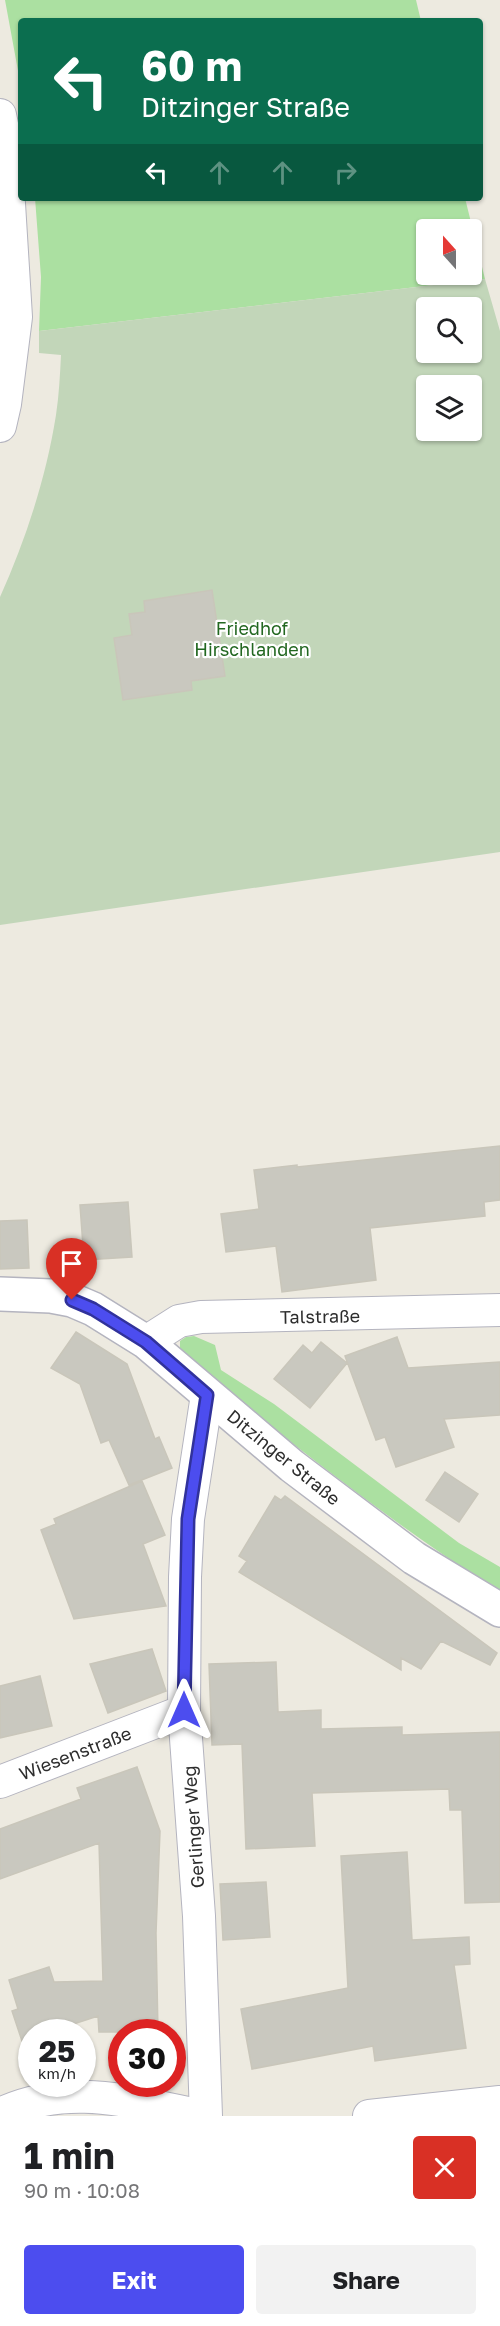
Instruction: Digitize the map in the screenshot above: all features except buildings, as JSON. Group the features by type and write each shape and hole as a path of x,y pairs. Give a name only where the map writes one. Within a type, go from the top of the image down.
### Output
{"street":[{"path":"0,115 5,139 6,238 16,317 0,426"},
{"name":"Ditzinger Straße","path":"0,1294 51,1296 72,1300 93,1309 146,1342 292,1466 414,1558 500,1610"},
{"name":"Talstraße","path":"146,1342 179,1321 201,1317 500,1310"},
{"name":"Gerlinger Weg","path":"205,2116 199,1916 184,1710 188,1519 207,1395"},
{"name":"Wiesenstraße","path":"0,1782 184,1710"},
{"path":"0,2114 23,2104 50,2098 88,2095 205,2116"},
{"path":"369,2116 500,2102"}],"green space":[{"path":"5,0 416,0 420,18 18,18 18,71"},
{"path":"35,201 466,201 470,219 416,219 416,285 434,285 39,331 41,277"},
{"name":"Friedhof Hirschlanden","path":"482,279 485,279 500,331 500,852 0,925 0,597 27,531 41,485 52,439 60,378 61,355 39,353 39,331 434,285 482,285"},
{"path":"194,1336 215,1345 221,1370 274,1404 459,1543 500,1567 500,1592 417,1537 180,1355 180,1341"}],"route":[{"path":"72,1300 93,1309 146,1342 207,1395 188,1519 184,1710"}]}
